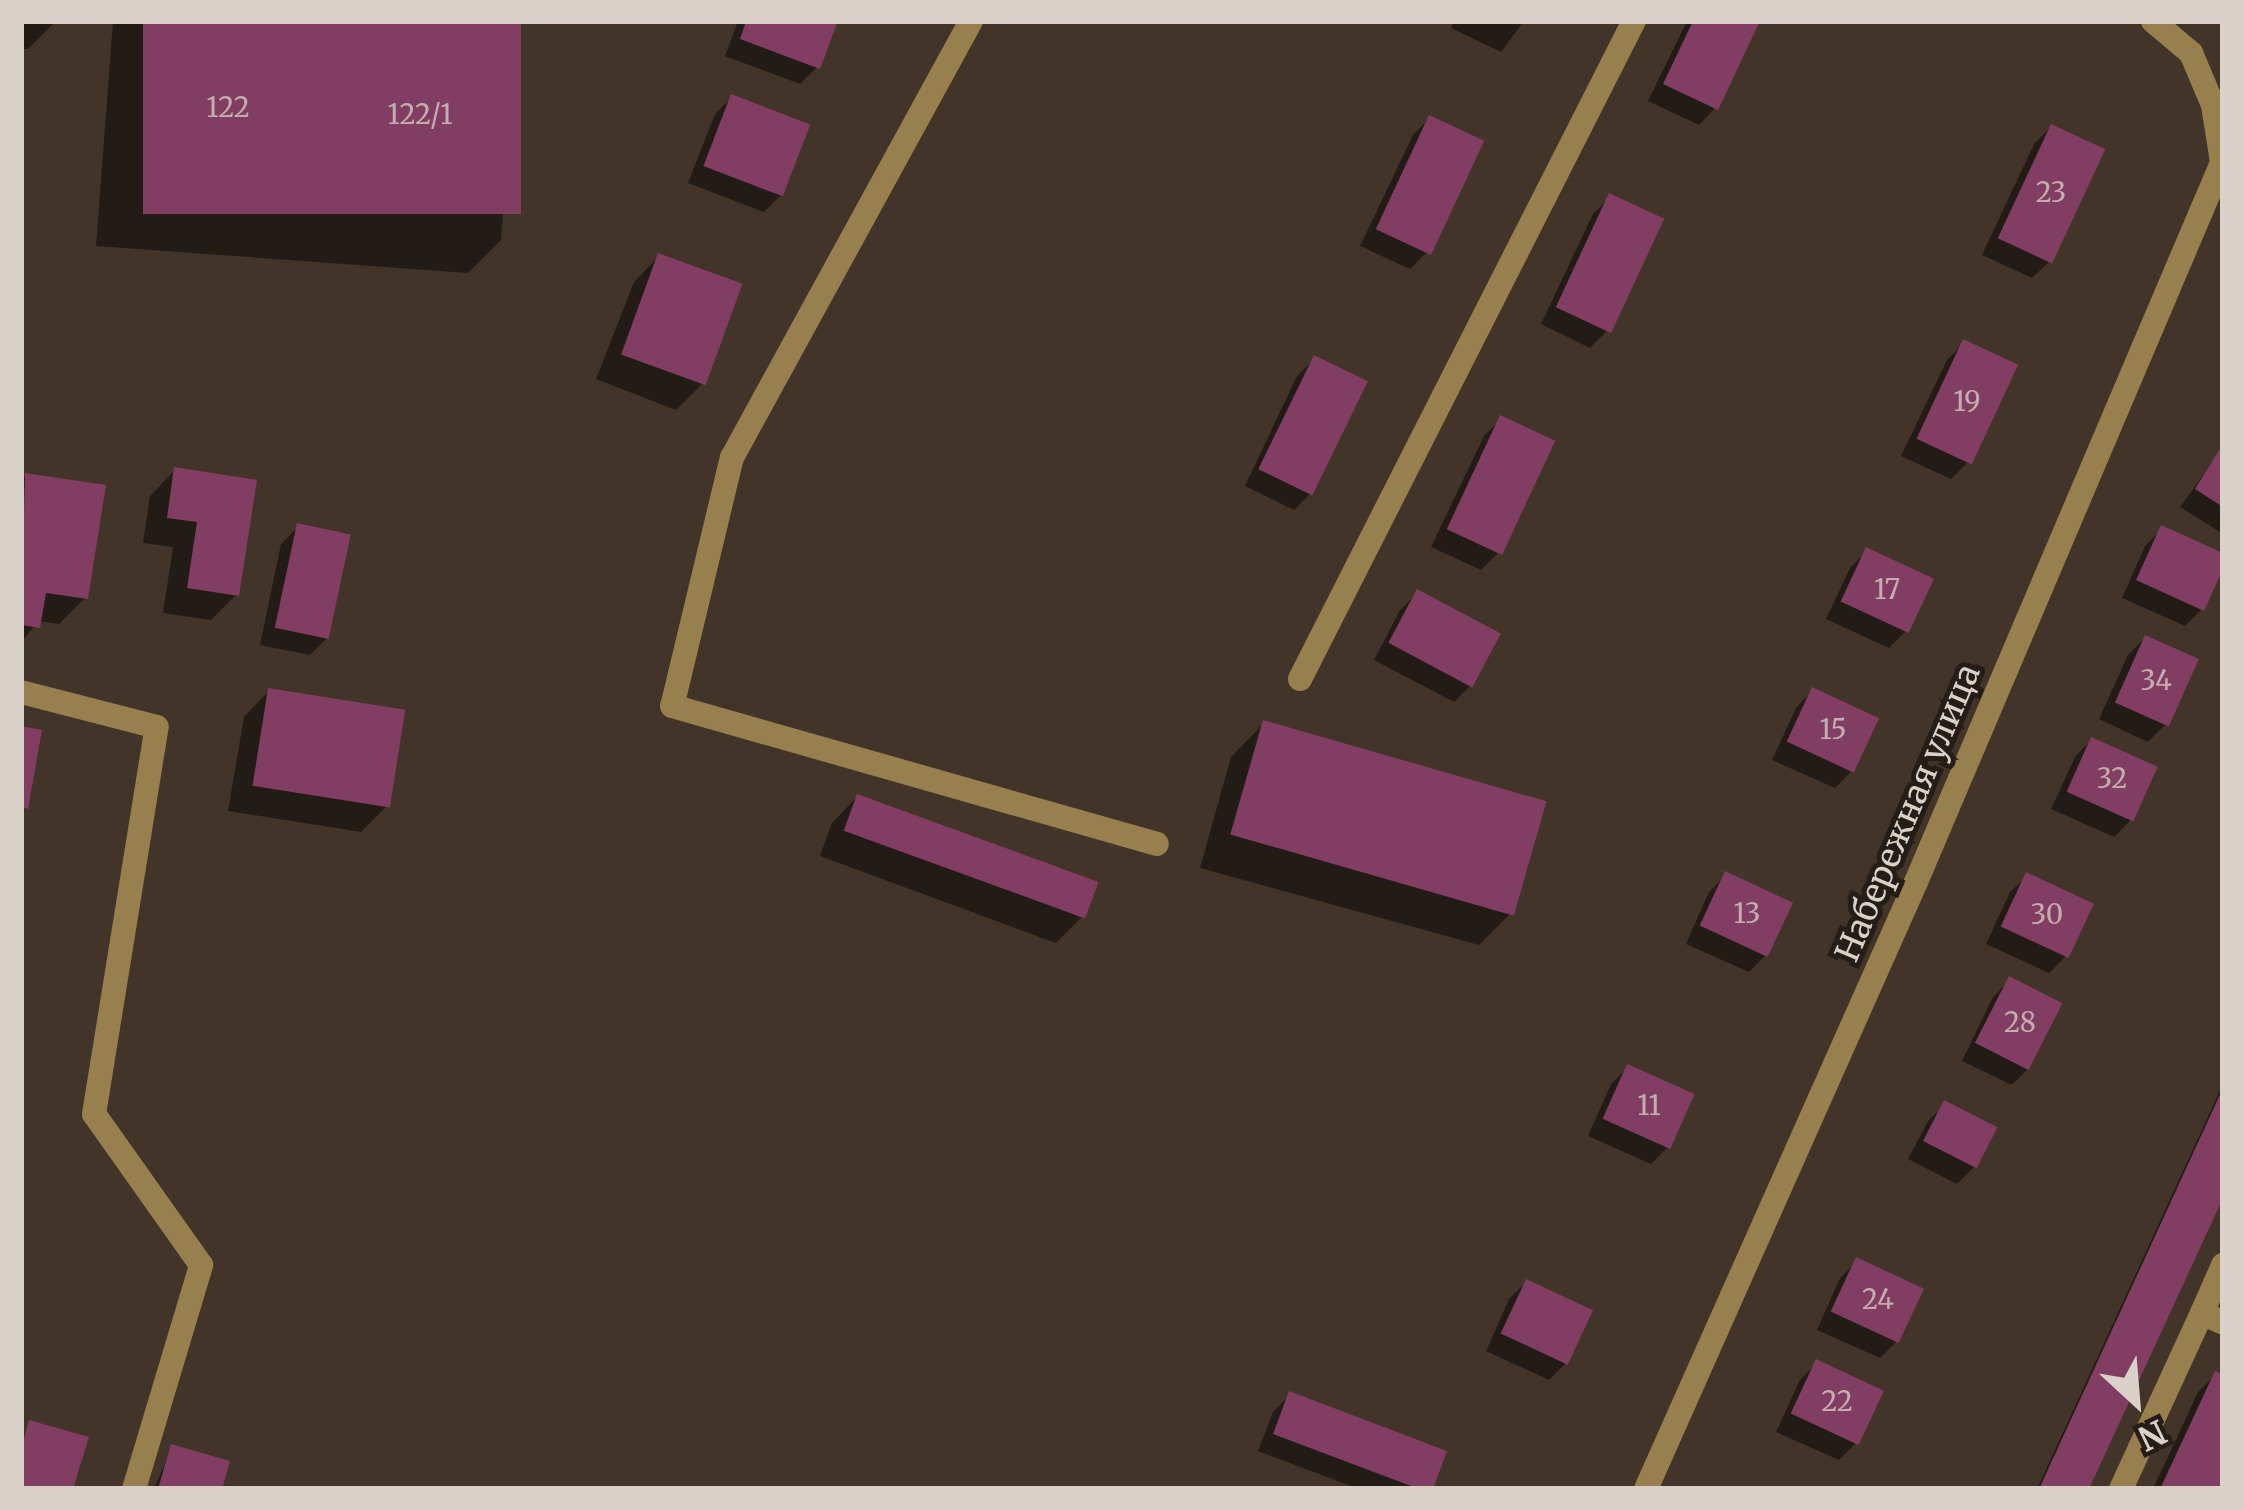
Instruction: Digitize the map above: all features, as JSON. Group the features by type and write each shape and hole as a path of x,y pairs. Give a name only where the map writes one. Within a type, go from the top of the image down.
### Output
{"street":[{"path":"971,21 732,457 672,706 1157,844"},
{"path":"1300,679 1634,21"},
{"path":"2153,21 2191,53 2212,105 2223,161"},
{"name":"Набережная улица","path":"1646,1489 1916,882 2223,161"},
{"path":"21,692 157,728 94,1114 201,1265 134,1489"},
{"path":"2121,1489 2213,1318 2223,1265"}],"building":[{"path":"143,21 521,21 521,214 143,214"},
{"path":"746,21 838,21 820,69 740,39"},
{"path":"1693,21 1760,21 1718,110 1663,84"},
{"path":"731,94 810,124 783,196 703,166"},
{"path":"1429,115 1484,141 1431,255 1376,229"},
{"path":"2051,124 2105,149 2052,264 1998,238"},
{"path":"1609,193 1664,219 1611,333 1556,307"},
{"path":"658,253 743,284 706,385 621,354"},
{"path":"1963,339 2018,365 1972,464 1917,439"},
{"path":"1314,355 1368,381 1312,495 1258,469"},
{"path":"1500,415 1555,441 1502,555 1447,529"},
{"path":"2223,444 2223,507 2195,489"},
{"path":"174,467 257,480 239,596 187,588 197,522 167,518"},
{"path":"25,473 106,485 88,599 46,593 40,628 21,625"},
{"path":"297,523 351,534 329,639 275,628"},
{"path":"2161,525 2223,553 2223,569 2204,611 2136,580"},
{"path":"1866,547 1934,579 1909,633 1841,601"},
{"path":"1417,589 1501,634 1472,687 1388,643"},
{"path":"2145,635 2199,659 2169,727 2115,703"},
{"path":"1812,687 1879,718 1854,773 1787,741"},
{"path":"268,688 405,710 390,808 253,786"},
{"path":"1263,720 1547,801 1514,916 1230,834"},
{"path":"21,726 42,730 28,809 21,807"},
{"path":"2091,737 2158,767 2133,822 2067,792"},
{"path":"857,794 1099,882 1085,919 844,831"},
{"path":"1725,871 1793,903 1768,957 1700,925"},
{"path":"2026,872 2094,904 2069,958 2001,926"},
{"path":"2009,976 2062,1003 2028,1070 1975,1043"},
{"path":"1627,1064 1695,1094 1670,1149 1603,1119"},
{"path":"2223,1088 2223,1198 2089,1489 2039,1489"},
{"path":"1944,1100 1997,1127 1977,1168 1923,1141"},
{"path":"1856,1257 1924,1289 1899,1343 1831,1311"},
{"path":"1526,1279 1593,1310 1568,1365 1501,1333"},
{"path":"1816,1359 1884,1391 1859,1445 1791,1413"},
{"path":"2215,1371 2223,1375 2223,1489 2160,1489"},
{"path":"1289,1391 1447,1451 1433,1489 1419,1489 1273,1434"},
{"path":"29,1420 89,1437 73,1489 21,1489 21,1449"},
{"path":"171,1444 230,1461 222,1489 158,1489"}]}
